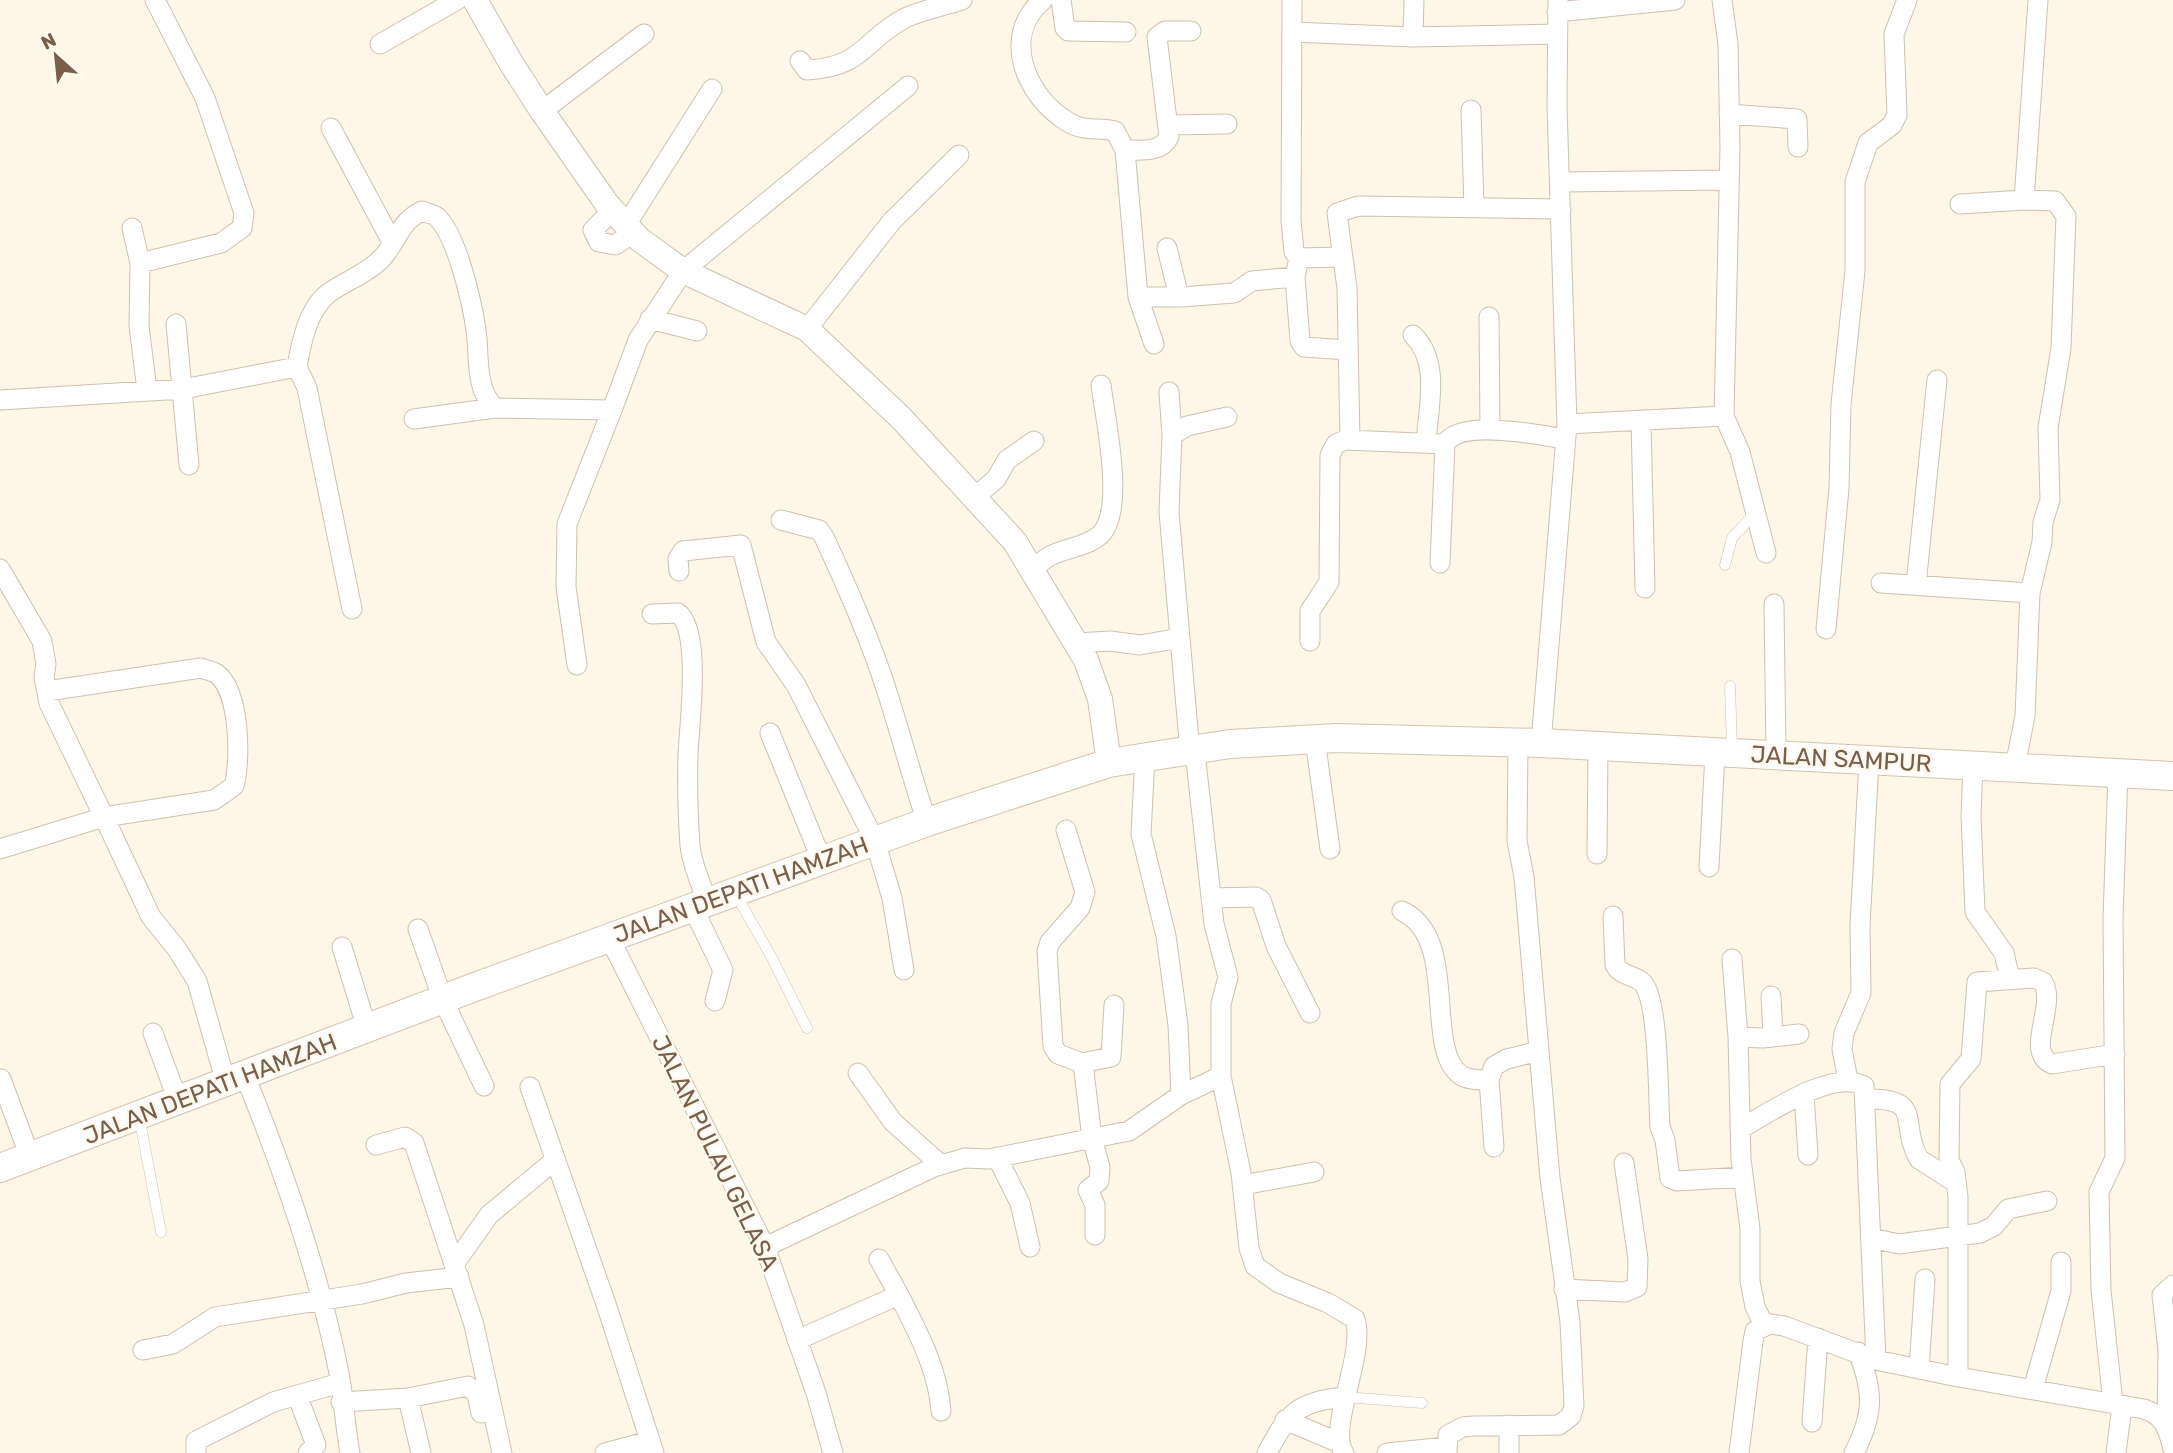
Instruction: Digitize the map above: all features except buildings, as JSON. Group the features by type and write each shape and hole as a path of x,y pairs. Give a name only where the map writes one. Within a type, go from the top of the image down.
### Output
{"main road":[{"name":"JALAN DEPATI HAMZAH","path":"0,1168 443,1000 875,841 1109,763 1193,752 1230,744 1315,739 1523,743"},
{"name":"JALAN SAMPUR","path":"1523,743 2173,776"}],"street":[{"path":"140,263 220,243 242,228 244,213 205,98 155,0"},
{"path":"380,44 457,0"},
{"path":"475,0 511,64 542,111 624,223 683,271 807,329 902,419 976,496 1014,542 1077,643 1100,699 1109,763"},
{"path":"800,61 807,70 839,65 860,55 906,18 962,0"},
{"path":"1044,0 1024,23 1019,44 1031,84 1037,95 1069,123 1088,130 1115,131 1125,150 1138,297 1154,344"},
{"path":"1061,0 1065,28 1068,31 1126,32"},
{"path":"1292,0 1291,220 1302,344 1348,350"},
{"path":"1413,37 1415,0"},
{"path":"1387,1453 1447,1450 1448,1436 1463,1427 1559,1425 1572,1416 1574,1406 1570,1322 1550,1178 1524,877 1517,841 1523,743 1566,432 1558,6 1675,0"},
{"path":"1722,0 1728,44 1729,114 1724,416 1740,452 1766,553"},
{"path":"1826,629 1839,488 1841,404 1855,271 1855,182 1868,144 1892,125 1897,115 1894,34 1907,0"},
{"path":"2024,200 2038,0"},
{"path":"1125,150 1161,148 1169,137 1157,37 1165,31 1191,31"},
{"path":"1292,32 1413,37 1557,34"},
{"path":"542,111 644,33"},
{"path":"577,664 566,587 567,524 638,340 650,319 683,271 908,86"},
{"path":"624,223 712,89"},
{"path":"1471,110 1474,208"},
{"path":"1729,114 1797,119 1798,147"},
{"path":"1168,125 1227,124"},
{"path":"331,128 392,242"},
{"path":"807,329 891,221 959,155"},
{"path":"1560,182 1728,180"},
{"path":"1961,204 2055,201 2066,216 2061,348 2048,428 2050,500 2043,522 2042,542 2030,593 2025,716 2015,767"},
{"path":"1350,440 1347,288 1337,213 1358,205 1561,209"},
{"path":"352,609 307,388 297,368 309,322 325,297 356,280 382,259 408,218 422,211 437,217 463,264 476,329 482,392 495,408"},
{"path":"132,228 140,263 139,326 147,390"},
{"path":"1167,248 1179,297"},
{"path":"1138,297 1234,293 1252,281 1341,257"},
{"path":"1489,317 1490,430"},
{"path":"650,319 697,331"},
{"path":"176,324 189,465"},
{"path":"1413,335 1428,355 1440,562"},
{"path":"0,400 183,389 297,368"},
{"path":"1916,585 1937,380"},
{"path":"1032,569 1050,556 1100,535 1110,520 1113,509 1110,456 1101,385"},
{"path":"1169,392 1172,435 1169,512 1180,638 1214,924 1228,977 1221,1004 1221,1076 1243,1185 1249,1248 1255,1266 1279,1283 1328,1303 1356,1319 1357,1353 1345,1398 1342,1448 1284,1420"},
{"path":"414,419 495,408 612,410"},
{"path":"1172,435 1187,426 1227,416"},
{"path":"1310,640 1310,611 1329,582 1330,455 1336,444 1350,440 1435,444 1456,433 1490,430 1566,432 1640,421 1724,416"},
{"path":"1640,421 1645,588"},
{"path":"976,496 996,479 1007,460 1034,441"},
{"path":"781,520 819,530 824,537 859,616 889,696 902,747 928,822"},
{"path":"679,571 678,559 682,551 741,545 765,642 802,697 875,841 892,898 904,970"},
{"path":"0,569 42,641 50,703 151,917 177,949 197,981 236,1079 294,1207 320,1299 341,1393 350,1453"},
{"path":"1881,583 2030,593"},
{"path":"1774,604 1776,755"},
{"path":"652,614 678,613 685,622 693,677 688,752 691,850 700,906 723,970 715,1001"},
{"path":"1077,643 1110,641 1140,645 1180,638"},
{"path":"0,849 104,817 214,800 234,786 239,767 233,700 217,675 201,668 47,691"},
{"path":"769,733 822,862"},
{"path":"1315,739 1330,849"},
{"path":"1597,854 1598,747"},
{"path":"1709,867 1724,753"},
{"path":"1144,757 1141,834 1166,936 1178,1025 1181,1095"},
{"path":"1848,1080 1842,1049 1844,1033 1861,993 1860,926 1869,760"},
{"path":"1973,765 1975,912 2004,953 2010,979"},
{"path":"2116,1453 2117,1404 2101,1290 2099,1192 2115,1158 2113,918 2118,773"},
{"path":"1066,830 1085,892 1080,908 1050,942 1047,951 1053,1046 1058,1054 1082,1063 1111,1058 1114,1005"},
{"path":"1211,898 1256,897 1261,900 1276,946 1310,1013"},
{"path":"1402,911 1416,918 1428,935 1445,1040 1452,1065 1466,1078 1489,1080"},
{"path":"1613,916 1615,965 1618,971 1641,981 1647,989 1654,1029 1660,1127 1665,1140 1670,1178 1677,1181 1744,1177"},
{"path":"418,929 443,1000 484,1086"},
{"name":"JALAN PULAU GELASA","path":"610,939 765,1248 833,1453"},
{"path":"342,947 367,1029"},
{"path":"1732,960 1738,1037 1740,1129 1750,1229 1750,1281 1755,1307 1764,1325"},
{"path":"1958,1377 1958,1234 1956,1184 1950,1160 1950,1084 1971,1059 1974,988 1981,980 2034,978 2046,988 2049,997 2040,1043 2042,1056 2052,1065 2115,1054"},
{"path":"1771,996 1773,1037"},
{"path":"153,1033 178,1101"},
{"path":"1738,1037 1799,1034"},
{"path":"1494,1147 1489,1080 1493,1066 1507,1059 1539,1051"},
{"path":"1082,1063 1100,1178 1088,1190 1095,1205 1095,1234"},
{"path":"858,1073 893,1122 941,1165"},
{"path":"765,1248 941,1165 965,1158 997,1157 1129,1131 1181,1095 1221,1076"},
{"path":"1,1079 30,1157"},
{"path":"1740,1129 1831,1083 1848,1080 1864,1086 1871,1238 1867,1356 1871,1403 1864,1433 1854,1453"},
{"path":"530,1087 652,1447 606,1453"},
{"path":"1804,1095 1808,1155"},
{"path":"1866,1099 1891,1099 1900,1103 1908,1115 1919,1159 1956,1184"},
{"path":"376,1145 405,1138 414,1143 474,1325 502,1453"},
{"path":"997,1157 1020,1203 1030,1247"},
{"path":"143,1350 173,1344 215,1317 406,1283 457,1270 489,1215 555,1160"},
{"path":"1564,1289 1625,1292 1637,1287 1638,1259 1625,1163"},
{"path":"1243,1185 1314,1172"},
{"path":"1871,1238 1899,1244 1989,1230 2008,1209 2047,1201"},
{"path":"879,1259 932,1364 938,1384 941,1412"},
{"path":"2032,1390 2061,1291 2061,1262"},
{"path":"1919,1369 1925,1279"},
{"path":"2173,1285 2162,1295 2168,1351 2167,1424 2173,1449"},
{"path":"797,1340 899,1295"},
{"path":"1740,1453 1753,1341 1755,1331 1764,1325 1784,1326 1867,1356 1919,1369 2156,1413 2167,1424"},
{"path":"1812,1422 1818,1338"},
{"path":"196,1453 194,1447 200,1439 273,1402 297,1395 341,1393 408,1398 458,1387 473,1389 477,1394 490,1453"},
{"path":"297,1395 316,1445 308,1453"},
{"path":"408,1398 421,1453"},
{"path":"1267,1453 1284,1420 1298,1408 1318,1400 1345,1398"},
{"path":"1508,1425 1509,1453"}],"lane":[{"path":"1725,565 1732,538 1756,512"},
{"path":"1724,753 1730,686"},
{"path":"734,893 772,958 807,1028"},
{"path":"139,1116 161,1232"},
{"path":"1345,1398 1422,1403"}]}
